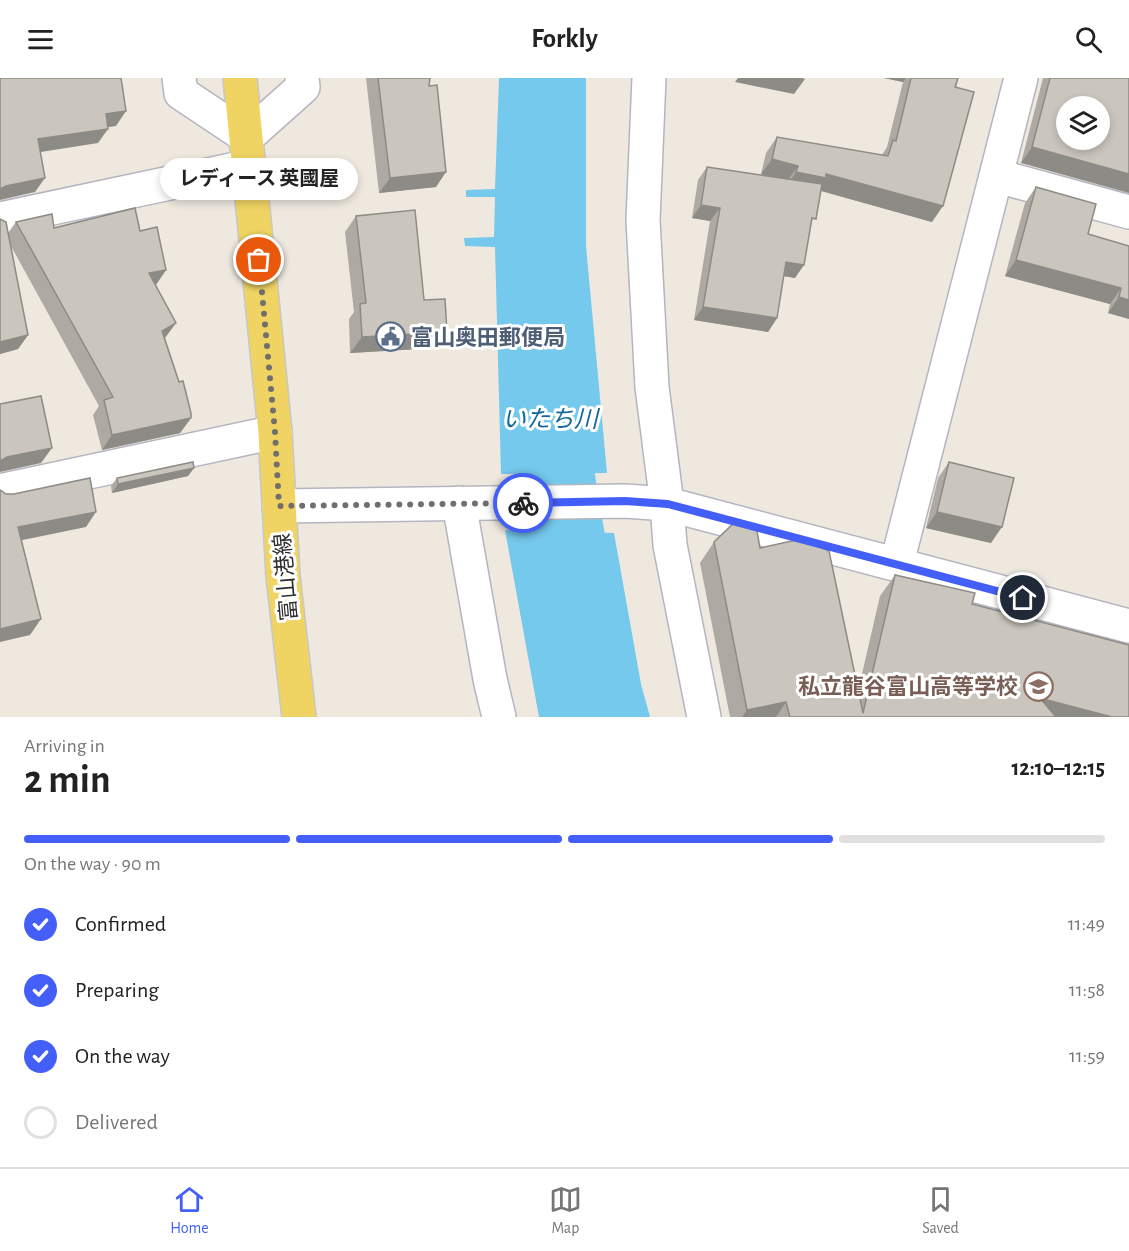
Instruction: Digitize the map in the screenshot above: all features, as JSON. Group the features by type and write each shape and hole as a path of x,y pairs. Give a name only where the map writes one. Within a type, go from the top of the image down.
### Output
{"main road":[{"name":"富山港線","path":"240,78 275,432 283,576 299,717"}],"street":[{"path":"179,78 181,93 248,152"},
{"path":"0,219 248,152 303,87 302,78"},
{"path":"649,78 643,220 652,387 668,504 670,545 704,717"},
{"path":"897,563 1021,78"},
{"path":"997,176 1129,212"},
{"path":"0,491 275,432"},
{"path":"279,506 625,501 668,504 1129,626"},
{"path":"467,503 490,679 498,717"}],"water":[{"name":"いたち川","path":"499,78 586,78 586,246 607,473 501,474 495,247 465,246 464,238 494,237 495,197 466,197 466,190 495,189"},
{"path":"505,530 614,533 641,684 650,717 539,717"}],"building":[{"path":"0,78 121,78 126,111 106,114 108,129 38,139 45,178 0,189"},
{"path":"378,78 430,78 429,86 437,85 446,172 390,178"},
{"path":"911,78 958,78 955,87 974,92 943,206 826,174 826,178 796,172 798,166 772,159 777,137 888,156 893,140 896,141"},
{"path":"1050,78 1129,78 1129,174 1032,147"},
{"path":"707,167 822,184 816,219 812,218 804,265 786,262 777,318 703,307 720,208 701,205"},
{"path":"1036,187 1096,204 1088,234 1129,246 1129,300 1119,297 1121,288 1016,260"},
{"path":"135,208 140,231 157,227 166,270 149,273 176,323 162,331 179,382 183,381 191,418 112,435 104,400 113,397 16,222 52,214 54,228"},
{"path":"415,210 424,300 445,299 447,332 362,337 360,304 366,303 356,216"},
{"path":"0,219 6,222 28,335 0,342"},
{"path":"41,396 52,448 7,457 0,461 0,404"},
{"path":"193,462 194,468 118,484 117,478"},
{"path":"949,462 1014,478 1002,527 937,512"},
{"path":"90,478 96,512 18,527 41,619 0,629 0,490 6,494 14,494"},
{"path":"735,522 757,531 760,548 801,539 829,551 863,713 895,575 975,593 972,604 1129,645 1129,717 1112,717 1040,698 1056,717 790,717 786,702 747,710 714,542"}],"waterway":[{"name":"いたち川","path":"550,378 558,464 572,549 610,717"}],"way so far":[{"path":"259,260 275,432 279,506 523,503"}],"place":[{"name":"レディース 英國屋","path":"259,260"},
{"name":"富山奥田郵便局","path":"390,337"},
{"name":"私立龍谷富山高等学校","path":"1039,686"}],"route":[{"path":"523,503 625,501 668,504 1023,598"}]}
